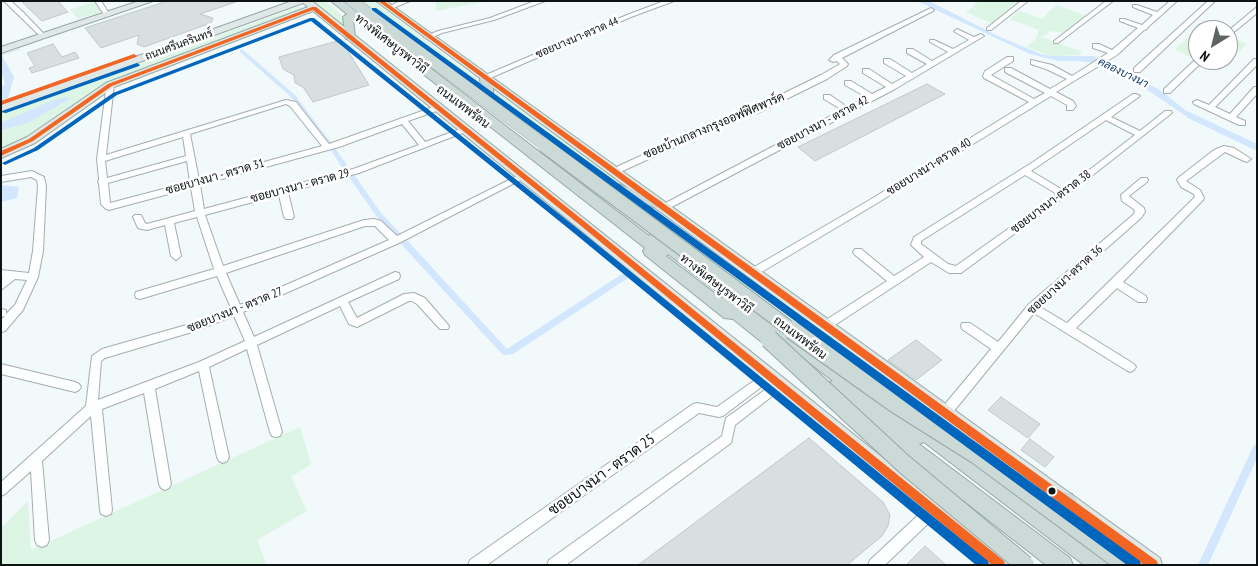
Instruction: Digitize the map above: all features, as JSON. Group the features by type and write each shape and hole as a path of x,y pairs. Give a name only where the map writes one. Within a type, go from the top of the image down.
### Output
{"highway":[{"name":"ถนนเทพรัตน","path":"328,1 608,218 1047,565"},
{"name":"ทางพิเศษบูรพาวิถี","path":"336,1 1063,565"},
{"name":"ทางพิเศษบูรพาวิถี","path":"346,1 1087,565"},
{"path":"352,1 806,341 872,387 978,455 1126,565"},
{"name":"ถนนเทพรัตน","path":"357,1 1101,565"},
{"path":"348,17 350,38"},
{"path":"485,78 488,102"},
{"path":"587,177 660,206"},
{"path":"769,338 904,464 1025,565"},
{"path":"1066,501 1107,565"}],"main road":[{"path":"3,50 149,1"},
{"name":"ถนนศรีนครินทร์","path":"211,31 288,1"},
{"name":"ถนนศรีนครินทร์","path":"6,105 211,31 301,1"},
{"name":"ถนนเทพรัตน","path":"380,1 1153,565"},
{"path":"1,154 38,135 110,85 310,5"},
{"name":"ถนนเทพรัตน","path":"310,5 524,176 1000,565"}],"street":[{"path":"7,1 43,36"},
{"path":"98,1 107,15"},
{"path":"389,8 407,1"},
{"path":"428,37 542,1"},
{"name":"ซอยบางนา-ตราด 44","path":"485,78 629,16 671,1"},
{"path":"989,30 1025,1"},
{"path":"1056,42 1110,1"},
{"path":"1137,70 1212,1"},
{"name":"ซอยบางนา-ตราด 40","path":"752,273 871,203 1096,65 1145,28 1170,2"},
{"path":"1135,6 1158,15"},
{"path":"1238,26 1257,8"},
{"name":"ซอยบ้านกลางกรุงออฟฟิศพาร์ค","path":"613,172 726,120 755,111 840,67 844,64 837,57 931,10"},
{"path":"1122,20 1145,28"},
{"name":"ซอยบางนา - ตราด 42","path":"660,206 892,87 978,38 957,31"},
{"path":"932,41 954,52"},
{"path":"1096,46 1114,53"},
{"path":"910,51 933,64"},
{"path":"1010,59 988,73 987,76 1034,102"},
{"path":"886,61 912,76"},
{"path":"1210,108 1257,61"},
{"path":"1034,62 1049,67 1072,79"},
{"path":"1008,70 1070,103 1072,106 1070,108"},
{"path":"1167,90 1189,70"},
{"path":"866,72 892,87"},
{"path":"848,83 871,97"},
{"name":"ซอยบางนา - ตราด 31","path":"110,85 100,159 106,204 109,207 327,147 404,121 438,107"},
{"path":"1231,118 1257,89"},
{"path":"827,96 847,110"},
{"name":"ซอยบางนา-ตราด 38","path":"1136,96 1024,171 916,239 916,245 945,267 958,270 1063,194 1168,113"},
{"path":"100,159 290,102 327,147"},
{"path":"1197,102 1242,123"},
{"path":"1106,117 1140,134"},
{"path":"404,121 424,146"},
{"name":"ซอยบางนา - ตราด 29","path":"138,217 139,224 143,227 356,171 466,130"},
{"path":"186,133 200,212 220,271 251,343 276,432"},
{"path":"1068,329 1200,198 1197,192 1182,183 1181,180 1217,152 1224,149 1232,150 1247,159"},
{"path":"102,182 191,157"},
{"path":"1024,171 1063,194"},
{"path":"1,179 32,174 41,179 40,228 32,277 19,307 1,328"},
{"name":"ซอยบางนา - ตราด 27","path":"94,407 96,359 100,356 192,328 238,310 396,241 524,176"},
{"name":"ซอยบางนา-ตราด 36","path":"945,413 1033,307 1138,216 1139,208 1125,199 1125,196 1144,180"},
{"path":"283,190 289,217"},
{"path":"170,220 176,256"},
{"path":"140,295 369,222 378,223 396,241"},
{"path":"858,252 894,281"},
{"path":"825,326 931,257"},
{"path":"1,286 6,275 32,277"},
{"path":"1,490 94,407 203,365 395,276"},
{"path":"1116,283 1142,299"},
{"path":"342,301 353,321 357,323 414,296 444,326"},
{"path":"1033,307 1130,367"},
{"path":"966,326 998,348"},
{"path":"203,365 223,457"},
{"path":"1,368 75,387"},
{"path":"554,565 727,439 730,422 775,380"},
{"name":"ซอยบางนา - ตราด 25","path":"475,565 696,408 719,412 732,402 775,380"},
{"path":"149,387 165,484"},
{"path":"732,402 742,412"},
{"path":"94,407 106,510"},
{"path":"36,458 42,540"},
{"path":"875,565 933,510"}],"green space":[{"path":"310,1 325,1 343,16 346,28 344,28"},
{"path":"360,1 373,1 477,79 481,83 479,91"},
{"path":"435,1 486,1 437,11"},
{"path":"979,1 1022,1 993,24 966,12"},
{"path":"95,2 101,12 78,19 70,9"},
{"path":"1057,5 1088,17 1063,33 1051,31 1042,37 1082,52 1080,55 1051,56 1026,47 1036,39 1039,30 1010,19 1019,11 1043,19"},
{"path":"300,6 305,9 106,85 84,97 18,142 1,150 1,114"},
{"path":"1188,38 1188,56 1175,49"},
{"path":"1238,40 1247,44 1238,52"},
{"path":"493,90 632,191 597,179 490,100"},
{"path":"300,427 311,464 291,477 307,511 257,540 267,565 1,565 1,528 28,501 31,550"}],"water":[{"name":"คลองบางนา","path":"917,1 929,1 1000,37 1041,54 1051,56 1093,56 1108,61 1163,92 1185,110 1257,144 1257,151 1190,119 1136,82 1103,64 1058,61 1030,54"},
{"path":"1,54 14,77 8,98 1,100 1,89 5,83 1,71"},
{"path":"66,97 71,98 28,123 1,130 1,123 51,101"},
{"path":"1,185 19,187 17,198 1,202"}],"building":[{"path":"21,1 58,1 68,12 42,21"},
{"path":"167,1 236,2 200,14 213,18 211,23 144,47 137,44 139,35 101,48 85,28"},
{"path":"341,40 369,85 313,102 303,87 295,83 294,75 283,69 279,57"},
{"path":"53,44 62,57 75,52 79,58 32,73 29,68 35,66 27,53"},
{"path":"927,84 945,94 815,161 798,147"},
{"path":"916,340 942,360 916,380 888,360"},
{"path":"1001,397 1040,424 1028,438 988,410"},
{"path":"809,438 883,502 890,515 888,526 882,536 847,565 638,565"},
{"path":"1030,439 1054,457 1045,467 1021,450"},
{"path":"925,546 946,565 906,565"}],"waterway":[{"path":"1,55 20,49"},
{"path":"242,51 293,96 329,144"},
{"path":"333,149 347,170"},
{"path":"351,175 379,215 398,235"},
{"path":"403,241 505,352 510,352 625,276"},
{"path":"1203,565 1257,448"}],"transit line":[{"path":"380,1 1153,565"},
{"path":"1,154 31,140 110,85 314,8 582,223 1000,565"},
{"path":"374,9 1136,565"},
{"path":"5,163 36,149 115,94 312,19 576,231 984,565"},
{"path":"1,103 134,56"},
{"path":"4,112 137,65"}]}
